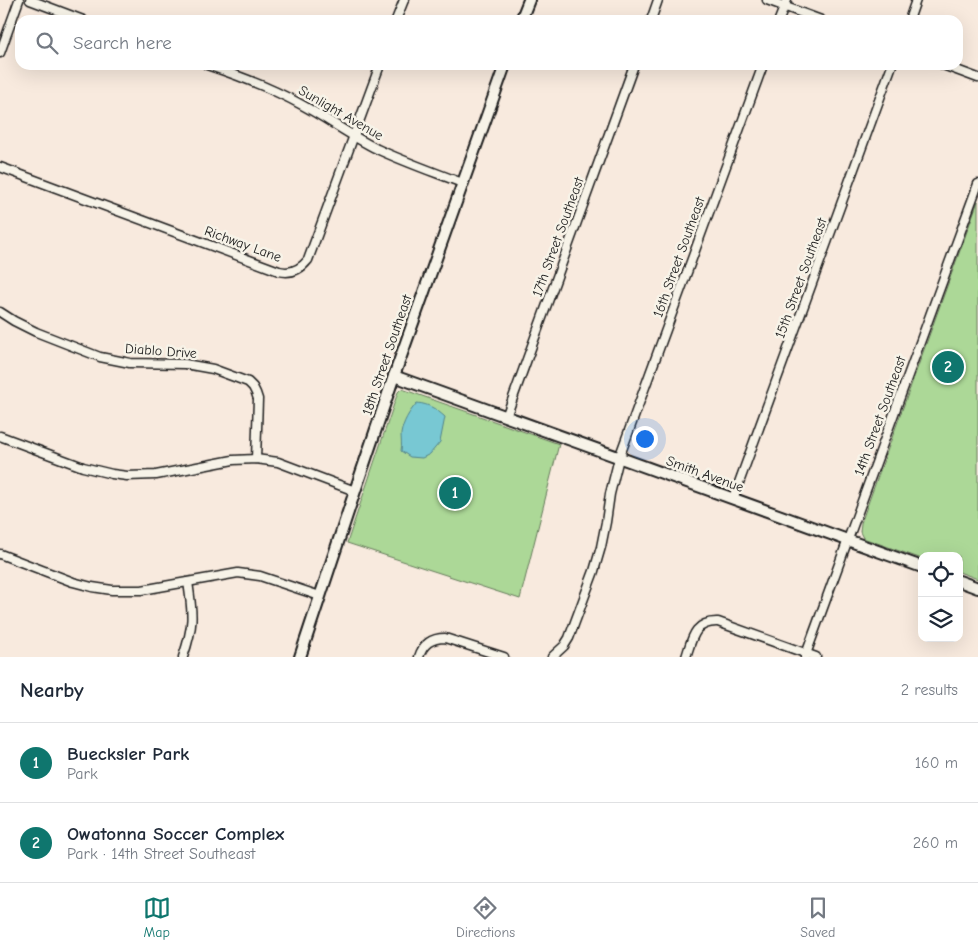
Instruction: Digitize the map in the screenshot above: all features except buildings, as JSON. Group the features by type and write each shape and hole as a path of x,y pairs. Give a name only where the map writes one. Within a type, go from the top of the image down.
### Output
{"street":[{"path":"0,52 19,0"},
{"path":"30,0 70,15"},
{"path":"398,15 404,0"},
{"path":"523,15 529,0"},
{"path":"653,15 658,0"},
{"path":"767,0 786,3 811,15"},
{"path":"911,15 916,0"},
{"path":"781,15 786,3"},
{"name":"Sunlight Avenue","path":"222,70 282,94 353,136 403,161 462,183"},
{"name":"Richway Lane","path":"0,167 279,271 292,272 303,266 308,260 378,70"},
{"name":"18th Street Southeast","path":"300,657 394,376 503,70"},
{"name":"17th Street Southeast","path":"506,417 632,70"},
{"name":"16th Street Southeast","path":"552,657 564,646 569,638 594,571 601,547 610,494 619,458 761,70"},
{"name":"15th Street Southeast","path":"733,499 890,70"},
{"path":"956,70 978,78"},
{"name":"14th Street Southeast","path":"806,655 978,184"},
{"name":"Diablo Drive","path":"0,312 36,332 100,357 130,363 199,366 214,369 248,382 253,387 258,399 256,459"},
{"name":"Smith Avenue","path":"394,376 918,566"},
{"path":"0,436 97,472 127,476 156,474 233,460 256,459 278,462 355,491"},
{"path":"0,554 73,582 112,590 142,590 226,574 248,574 260,576 320,596"},
{"path":"182,657 191,632 193,620 188,582"},
{"path":"963,582 978,588"},
{"path":"686,657 695,632 700,626 712,621 816,657"},
{"path":"419,657 426,644 431,640 444,638 504,657"}],"green space":[{"path":"978,201 978,579 963,573 963,552 918,552 918,558 863,538 860,532 861,523"},
{"path":"401,389 559,444 520,599 347,543 398,392"}],"water":[{"path":"417,403 432,407 445,417 440,442 430,454 422,458 410,457 401,451 403,425"}],"place":[{"name":"Owatonna Soccer Complex","path":"948,367"},
{"name":"Buecksler Park","path":"455,493"}]}
